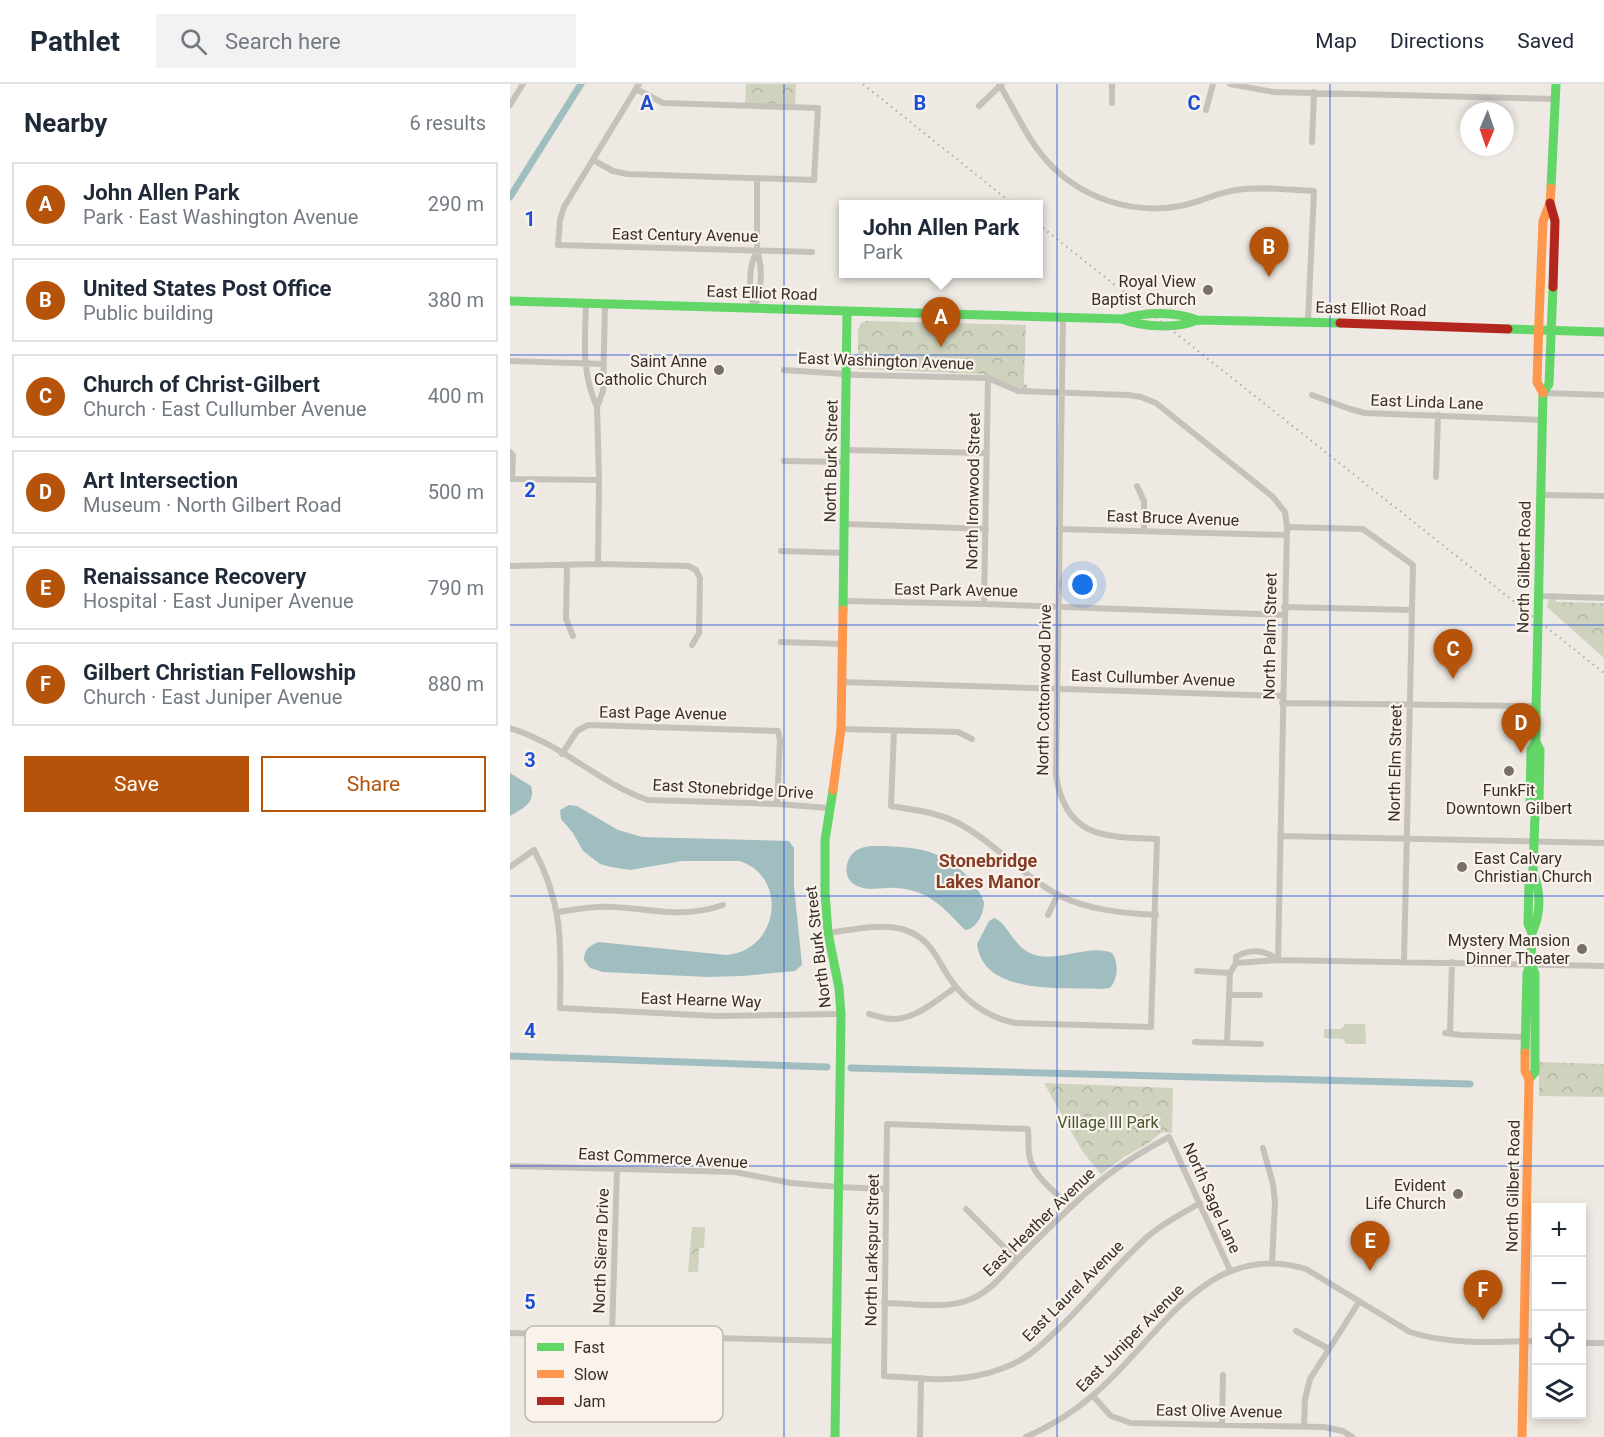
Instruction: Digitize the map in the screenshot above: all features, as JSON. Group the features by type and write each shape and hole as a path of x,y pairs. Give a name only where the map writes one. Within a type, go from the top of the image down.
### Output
{"main road":[{"name":"North Gilbert Road","path":"1522,1437 1529,1079 1525,1071 1525,1037 1527,973 1531,964 1532,933 1537,924 1538,882 1533,872 1535,814 1539,805 1540,750 1536,742 1536,706 1544,393 1549,384 1544,331 1543,221 1550,203 1556,84"},
{"name":"East Elliot Road","path":"510,301 1122,319 1133,314 1187,315 1197,320 1308,321 1604,332"},
{"name":"North Burk Street","path":"835,1437 841,1014 839,988 828,933 825,840 839,757 841,729 847,462 847,311"},
{"name":"North Gilbert Road","path":"1529,1079 1535,1072 1535,974 1531,964"}],"street":[{"path":"510,105 523,84"},
{"path":"1112,84 1112,103"},
{"path":"1206,110 1213,84"},
{"path":"1230,84 1273,92 1555,99"},
{"path":"979,106 1001,85 1023,127 1048,163 1082,190 1109,201 1137,208 1164,208 1188,204 1240,189 1314,191 1308,321"},
{"path":"638,87 663,102 818,108 814,180 627,174 614,171 593,160 638,87"},
{"path":"1312,142 1314,92"},
{"name":"East Century Avenue","path":"593,160 564,207 560,220 558,245 812,252"},
{"path":"754,308 751,295 752,261 757,250 757,178"},
{"path":"586,303 585,363 589,389 597,407"},
{"path":"598,564 597,407 603,391 605,304"},
{"name":"North Cottonwood Drive","path":"956,987 988,1015 1015,1023 1151,1027 1157,839 1111,837 1094,833 1080,824 1069,812 1060,796 1056,775 1063,317"},
{"path":"510,361 603,364"},
{"name":"East Washington Avenue","path":"784,370 988,378 1018,391 1128,395 1156,403 1273,497 1285,512 1287,527"},
{"name":"North Ironwood Street","path":"984,604 988,378"},
{"path":"1544,393 1604,395"},
{"name":"East Linda Lane","path":"1312,395 1357,412 1543,420"},
{"path":"1436,477 1438,415"},
{"path":"847,450 986,453"},
{"path":"510,452 513,455 511,479 599,480"},
{"path":"784,460 847,462"},
{"path":"1137,486 1144,501 1144,531"},
{"path":"1541,495 1604,496"},
{"path":"846,524 986,529"},
{"name":"North Palm Street","path":"1278,960 1287,527"},
{"name":"North Elm Street","path":"1287,527 1363,529 1413,565 1404,961"},
{"name":"East Bruce Avenue","path":"1059,528 1286,535"},
{"path":"781,551 845,553"},
{"path":"510,566 598,564 688,566 696,570 700,579 699,633 692,645"},
{"path":"567,566 566,619 573,636"},
{"path":"1539,596 1604,598"},
{"name":"East Park Avenue","path":"844,601 1284,611 1412,610"},
{"path":"781,642 843,644"},
{"name":"East Cullumber Avenue","path":"842,682 1057,688 1410,705 1536,706"},
{"name":"East Page Avenue","path":"562,754 577,731 588,725 778,731 780,750 777,804"},
{"name":"East Stonebridge Drive","path":"510,728 562,754 631,794 648,800 829,808"},
{"path":"841,729 958,732 972,739"},
{"path":"894,731 891,806 935,814 956,822 979,835 1042,885 1058,894 1106,911 1156,915"},
{"path":"1280,836 1604,843"},
{"path":"510,867 534,850 544,869 558,912 613,907 675,914 707,911 723,905"},
{"path":"1048,915 1058,894"},
{"name":"East Hearne Way","path":"558,912 560,1008 716,1016 841,1014"},
{"path":"828,933 886,928 901,929 929,944 956,987 928,1006 903,1018 886,1019 869,1014"},
{"path":"1227,1043 1230,973 1236,963 1236,957 1254,951 1267,952 1278,960"},
{"path":"1236,963 1278,960 1404,961 1604,966"},
{"path":"1452,962 1448,1033 1525,1037"},
{"path":"1197,971 1230,973"},
{"path":"1229,994 1260,995"},
{"path":"1195,1042 1261,1044"},
{"name":"North Larkspur Street","path":"884,1376 887,1124 1028,1129 1029,1155 1034,1168 1041,1179 1071,1207"},
{"name":"East Heather Avenue","path":"884,1302 948,1304 963,1302 979,1296 994,1285 1071,1207 1113,1170 1169,1137"},
{"name":"North Sage Lane","path":"1169,1137 1230,1270"},
{"path":"1263,1148 1273,1184 1275,1203 1272,1262"},
{"name":"East Commerce Avenue","path":"510,1166 735,1172 791,1183 838,1188 886,1189"},
{"name":"North Sierra Drive","path":"612,1326 617,1168"},
{"name":"East Laurel Avenue","path":"884,1376 959,1379 996,1371 1029,1355 1147,1237 1167,1221 1200,1203"},
{"path":"966,1209 1017,1260"},
{"name":"East Juniper Avenue","path":"1026,1437 1066,1416 1093,1396 1190,1296 1230,1270 1250,1264 1272,1262 1306,1269 1410,1332 1424,1336 1532,1341"},
{"path":"1304,1426 1310,1379 1359,1302"},
{"path":"1296,1331 1329,1350"},
{"path":"510,1333 525,1333"},
{"path":"723,1338 836,1341"},
{"path":"1586,1342 1604,1343"},
{"path":"1222,1424 1223,1375"},
{"path":"920,1437 921,1378"},
{"name":"East Olive Avenue","path":"1093,1396 1111,1416 1131,1423 1304,1426 1343,1431 1352,1437"}],"green space":[{"path":"746,84 796,84 795,107 745,105"},
{"path":"866,321 1026,325 1024,384 1027,385 1027,389 1015,387 982,374 859,369 858,330 861,323"},
{"path":"1550,599 1556,599 1556,602 1604,603 1604,658 1547,607"},
{"path":"1345,1024 1365,1024 1366,1044 1346,1044 1343,1039 1324,1038 1324,1029 1341,1029"},
{"path":"1539,1062 1604,1064 1604,1097 1539,1096"},
{"name":"Village III Park","path":"1044,1083 1173,1088 1172,1133 1164,1132 1158,1135 1101,1174 1082,1151"},
{"path":"692,1227 705,1227 704,1248 699,1248 698,1272 688,1272"}],"water":[{"path":"510,773 531,786 532,797 527,804 510,816"},
{"path":"569,805 577,806 618,830 642,837 789,841 794,848 794,886 802,965 795,971 709,977 603,972 590,968 584,960 585,954 598,942 726,955 740,952 757,941 766,930 772,903 763,877 753,867 739,861 682,861 630,870 600,864 583,851 573,833 561,819 560,810"},
{"path":"885,846 926,851 961,870 975,885 984,902 983,911 976,924 965,930 943,908 918,892 896,888 865,888 855,885 847,872 848,862 853,853 863,847"},
{"path":"994,918 1004,926 1023,949 1039,956 1048,957 1096,950 1112,953 1117,966 1113,984 1110,988 1101,989 1047,988 1009,981 994,973 983,961 977,944 989,921"}],"waterway":[{"path":"510,197 581,84"},
{"path":"510,1056 827,1067"},
{"path":"851,1068 1470,1084"}],"railway":[{"path":"863,84 1008,200"},
{"path":"1043,228 1604,673"}],"traffic: fast":[{"path":"1551,188 1556,84"},
{"path":"1535,814 1539,805 1540,750 1536,742 1536,712 1543,393 1549,384 1553,287"},
{"path":"510,301 1122,319 1139,324 1160,326 1180,325 1197,320 1340,323"},
{"path":"843,610 847,311"},
{"path":"1122,319 1160,313 1197,320"},
{"path":"1508,329 1604,332"},
{"path":"1525,1053 1527,973 1531,964 1532,933 1528,924 1529,882 1533,872 1535,814 1530,802 1531,750 1536,742"},
{"path":"833,790 825,840 825,892 828,933 839,988 841,1014 835,1437"},
{"path":"1532,933 1539,903 1533,872"},
{"path":"1529,1079 1535,1072 1535,974 1531,964"}],"traffic: slow":[{"path":"1543,393 1537,382 1539,319 1543,221 1550,203 1551,188"},
{"path":"833,790 841,729 843,610"},
{"path":"1522,1437 1529,1079 1525,1071 1525,1053"}],"traffic: jam":[{"path":"1550,203 1555,221 1553,287"},
{"path":"1340,323 1508,329"}],"place":[{"name":"United States Post Office","path":"1269,277"},
{"name":"Royal View Baptist Church","path":"1208,290"},
{"name":"John Allen Park","path":"941,347"},
{"name":"Saint Anne Catholic Church","path":"719,370"},
{"name":"Church of Christ-Gilbert","path":"1453,679"},
{"name":"Art Intersection","path":"1521,753"},
{"name":"FunkFit Downtown Gilbert","path":"1509,771"},
{"name":"East Calvary Christian Church","path":"1462,867"},
{"name":"Mystery Mansion Dinner Theater","path":"1582,949"},
{"name":"Evident Life Church","path":"1458,1194"},
{"name":"Renaissance Recovery","path":"1370,1271"},
{"name":"Gilbert Christian Fellowship","path":"1483,1320"}],"district":[{"name":"Stonebridge Lakes Manor","path":"988,870"}]}
